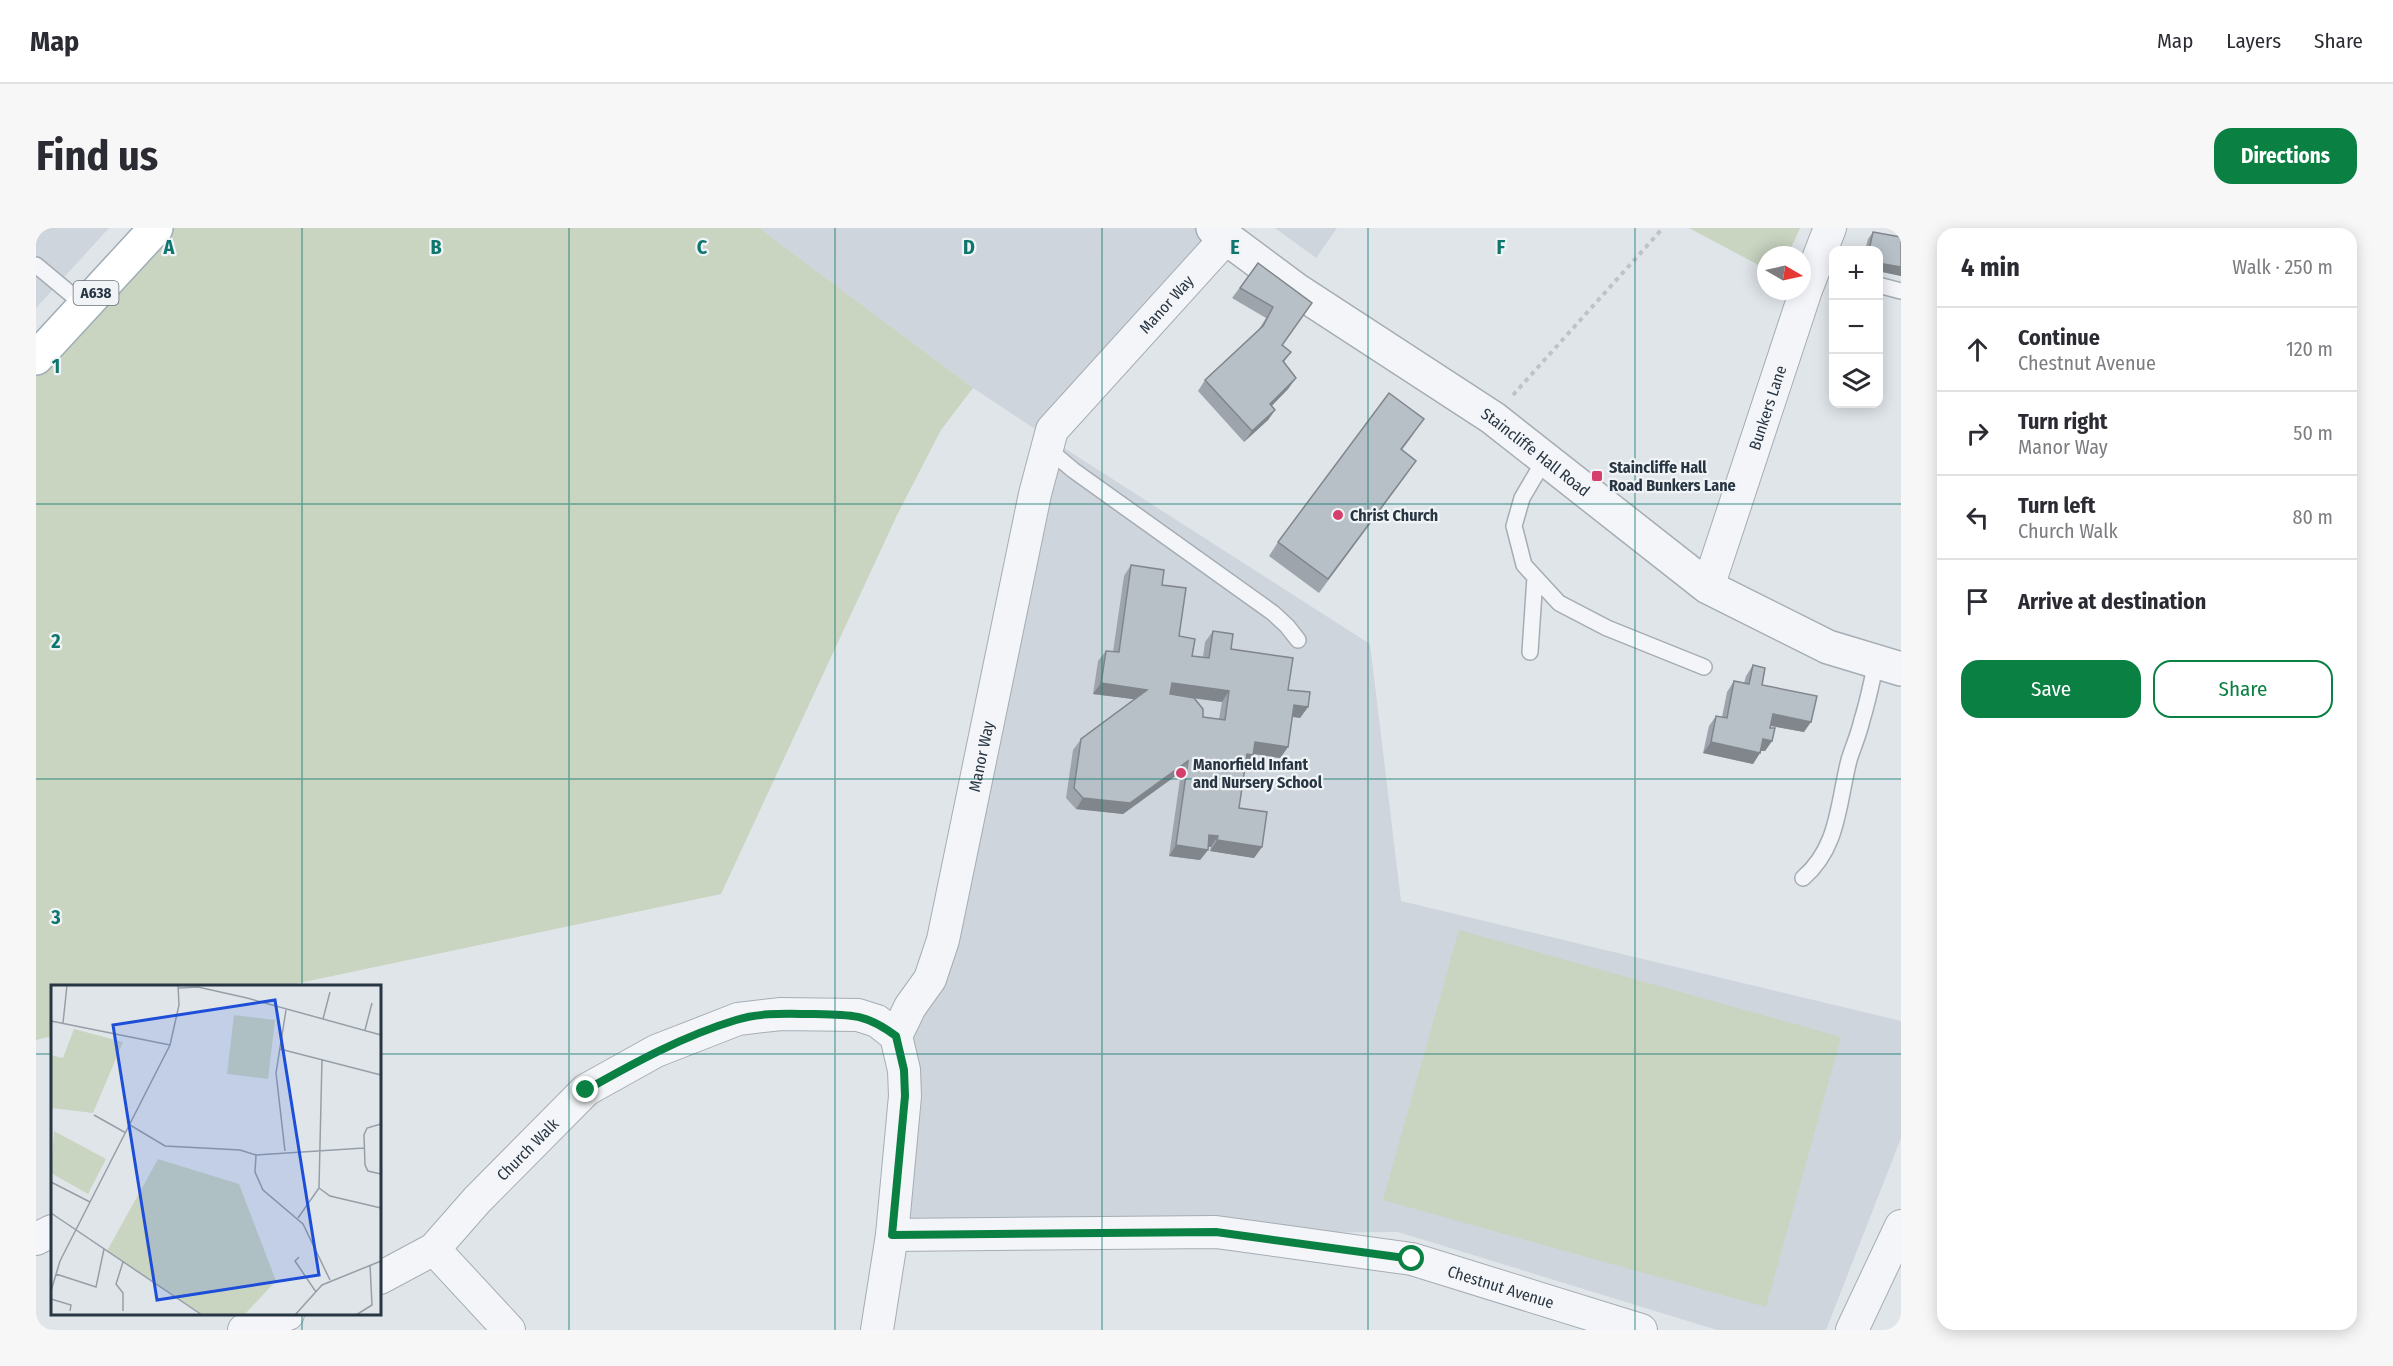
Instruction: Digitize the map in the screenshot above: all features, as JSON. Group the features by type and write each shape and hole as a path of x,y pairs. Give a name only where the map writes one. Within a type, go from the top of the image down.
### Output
{"main road":[{"name":"A638","path":"36,358 156,228"}],"street":[{"name":"Bunkers Lane","path":"1708,587 1824,270 1830,228"},
{"name":"Staincliffe Hall Road","path":"1219,233 1294,289 1493,418 1708,587 1828,647 1888,665"},
{"name":"Manor Way","path":"896,1036 910,1008 930,979 943,940 1030,518 1052,430 1219,233"},
{"name":"Church Walk","path":"381,1277 434,1249 477,1200 586,1090 656,1051 738,1019 781,1014 858,1015 877,1022 896,1036"},
{"path":"877,1330 892,1235 905,1096 904,1070 896,1036"},
{"path":"1852,1330 1901,1226"},
{"path":"36,1239 51,1232"},
{"name":"Chestnut Avenue","path":"892,1235 1216,1232 1412,1259 1563,1318 1641,1330"},
{"path":"434,1249 509,1330"},
{"path":"244,1330 285,1315"}],"lane":[{"path":"36,266 84,305"},
{"path":"1883,286 1901,291"},
{"path":"1047,448 1083,477 1273,613 1298,640"},
{"path":"1545,459 1522,498 1514,526 1524,565 1559,603 1606,628 1704,668"},
{"path":"1530,652 1535,578"},
{"path":"1803,878 1815,868 1831,841 1840,811 1849,760 1862,721 1888,665"}],"path":[{"path":"1493,418 1663,228"}],"shaded area":[{"path":"36,228 109,228 36,308"},
{"path":"759,228 1213,228 1050,439 973,388"},
{"path":"1275,228 1337,228 1316,258"},
{"name":"Manorfield Infant and Nursery School","path":"1050,439 1370,644 1401,901 1901,1021 1901,1138 1826,1330 1717,1330 1398,1232 892,1235 896,1036 930,979"}],"green space":[{"path":"156,228 759,228 973,388 941,430 898,513 721,894 290,985 51,985 51,1036 36,1040 36,358"},
{"path":"1689,228 1800,228 1792,246 1757,246 1757,264"},
{"path":"1459,930 1841,1037 1766,1307 1383,1200"}],"building":[{"path":"1873,232 1901,237 1901,267 1883,264 1883,246 1870,246"},
{"path":"1258,263 1312,303 1282,345 1291,352 1283,361 1296,378 1270,404 1275,410 1252,431 1205,380 1263,326 1273,307 1240,288"},
{"name":"Christ Church","path":"1389,393 1424,419 1401,449 1416,461 1328,579 1278,542"},
{"path":"1131,565 1164,570 1162,585 1186,588 1179,636 1195,639 1192,656 1209,658 1213,631 1233,634 1231,649 1293,658 1288,690 1310,692 1308,707 1294,705 1288,747 1255,742 1253,755 1247,754 1239,808 1267,812 1262,847 1217,840 1218,836 1209,835 1208,850 1176,845 1188,761 1130,803 1083,798 1074,788 1081,739 1147,690 1101,683 1106,651 1119,652","holes":["1172,683 1229,691 1225,720 1203,717 1203,709 1194,698 1170,694"]},
{"path":"1753,665 1765,668 1762,685 1817,696 1811,722 1773,714 1770,728 1775,728 1772,741 1763,739 1760,753 1711,742 1716,716 1727,718 1734,681 1749,684"}],"place":[{"name":"Staincliffe Hall Road Bunkers Lane","path":"1597,476"},
{"name":"Christ Church","path":"1338,515"},
{"name":"Manorfield Infant and Nursery School","path":"1181,773"}],"route":[{"path":"586,1090 656,1051 738,1019 781,1014 858,1015 877,1022 896,1036 904,1070 905,1096 892,1235 1216,1232 1412,1259"}]}
